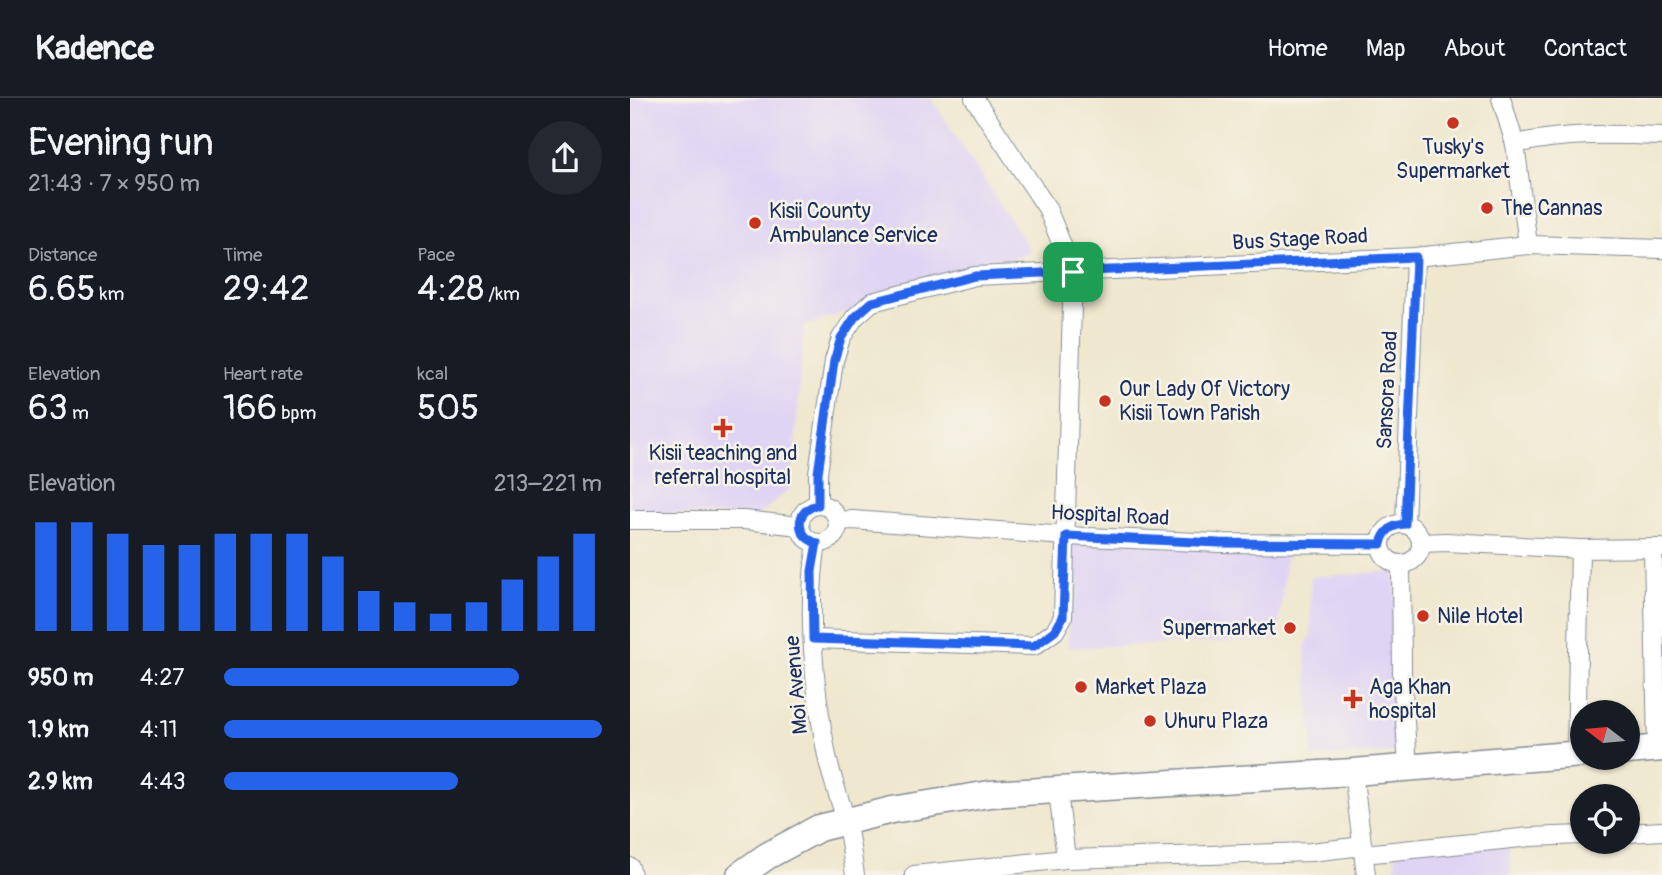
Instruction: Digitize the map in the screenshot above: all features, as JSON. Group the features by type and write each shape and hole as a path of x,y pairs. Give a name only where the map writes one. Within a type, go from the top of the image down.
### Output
{"highway":[{"path":"1640,750 1660,748"},
{"path":"740,875 767,856 819,828 846,820 990,794 1353,772 1570,755"}],"street":[{"path":"813,639 1034,646 1055,631 1063,617 1073,272 1047,208 974,98"},
{"path":"1501,98 1515,145 1528,246"},
{"path":"1515,145 1552,136 1580,134 1662,136"},
{"name":"Bus Stage Road","path":"818,505 818,473 834,361 841,338 855,317 872,302 975,276 1416,257 1528,246 1662,249"},
{"name":"Sansora Road","path":"1405,524 1416,257"},
{"path":"818,505 830,508 837,521 834,536 817,543 806,538 800,526 803,514 812,506 818,505"},
{"path":"630,520 744,520 800,526"},
{"name":"Hospital Road","path":"837,521 1219,543 1381,544"},
{"path":"1405,524 1416,531 1421,543 1414,559 1401,564 1389,560 1383,553 1381,544 1388,529 1405,524"},
{"name":"Moi Avenue","path":"817,543 812,571 813,639 821,723 827,759 846,820 855,875"},
{"path":"1421,543 1580,549 1657,548 1660,748"},
{"path":"1579,700 1580,549"},
{"path":"1401,564 1402,675 1408,767"},
{"path":"1353,772 1366,875"},
{"path":"1058,791 1066,859"},
{"path":"1640,832 1662,831"},
{"path":"914,875 1066,859 1364,850 1570,835"},
{"path":"630,867 632,875"}],"shaded area":[{"name":"Kisii teaching and referral hospital","path":"630,98 931,98 1031,252 804,326 792,487 756,517 630,511"},
{"path":"1069,540 1287,542 1278,640 1068,648"},
{"name":"Aga Khan hospital","path":"1395,571 1399,753 1313,757 1305,645 1311,637 1310,577"},
{"path":"1508,833 1511,875 1395,875 1395,848"}],"place":[{"name":"Tusky's Supermarket","path":"1453,123"},
{"name":"The Cannas","path":"1487,208"},
{"name":"Kisii County Ambulance Service","path":"755,223"},
{"name":"Our Lady Of Victory Kisii Town Parish","path":"1105,401"},
{"name":"Kisii teaching and referral hospital","path":"723,428"},
{"name":"Nile Hotel","path":"1423,616"},
{"name":"Supermarket","path":"1290,628"},
{"name":"Market Plaza","path":"1081,687"},
{"name":"Aga Khan hospital","path":"1353,699"},
{"name":"Uhuru Plaza","path":"1150,721"}],"route":[{"path":"1416,257 1405,524 1388,529 1381,544 1219,543 1066,536 1063,617 1047,639 1034,646 813,639 812,571 817,543 806,538 800,520 807,509 818,505 818,473 834,361 841,338 855,317 872,302 975,276 1073,272 1416,257"}]}
